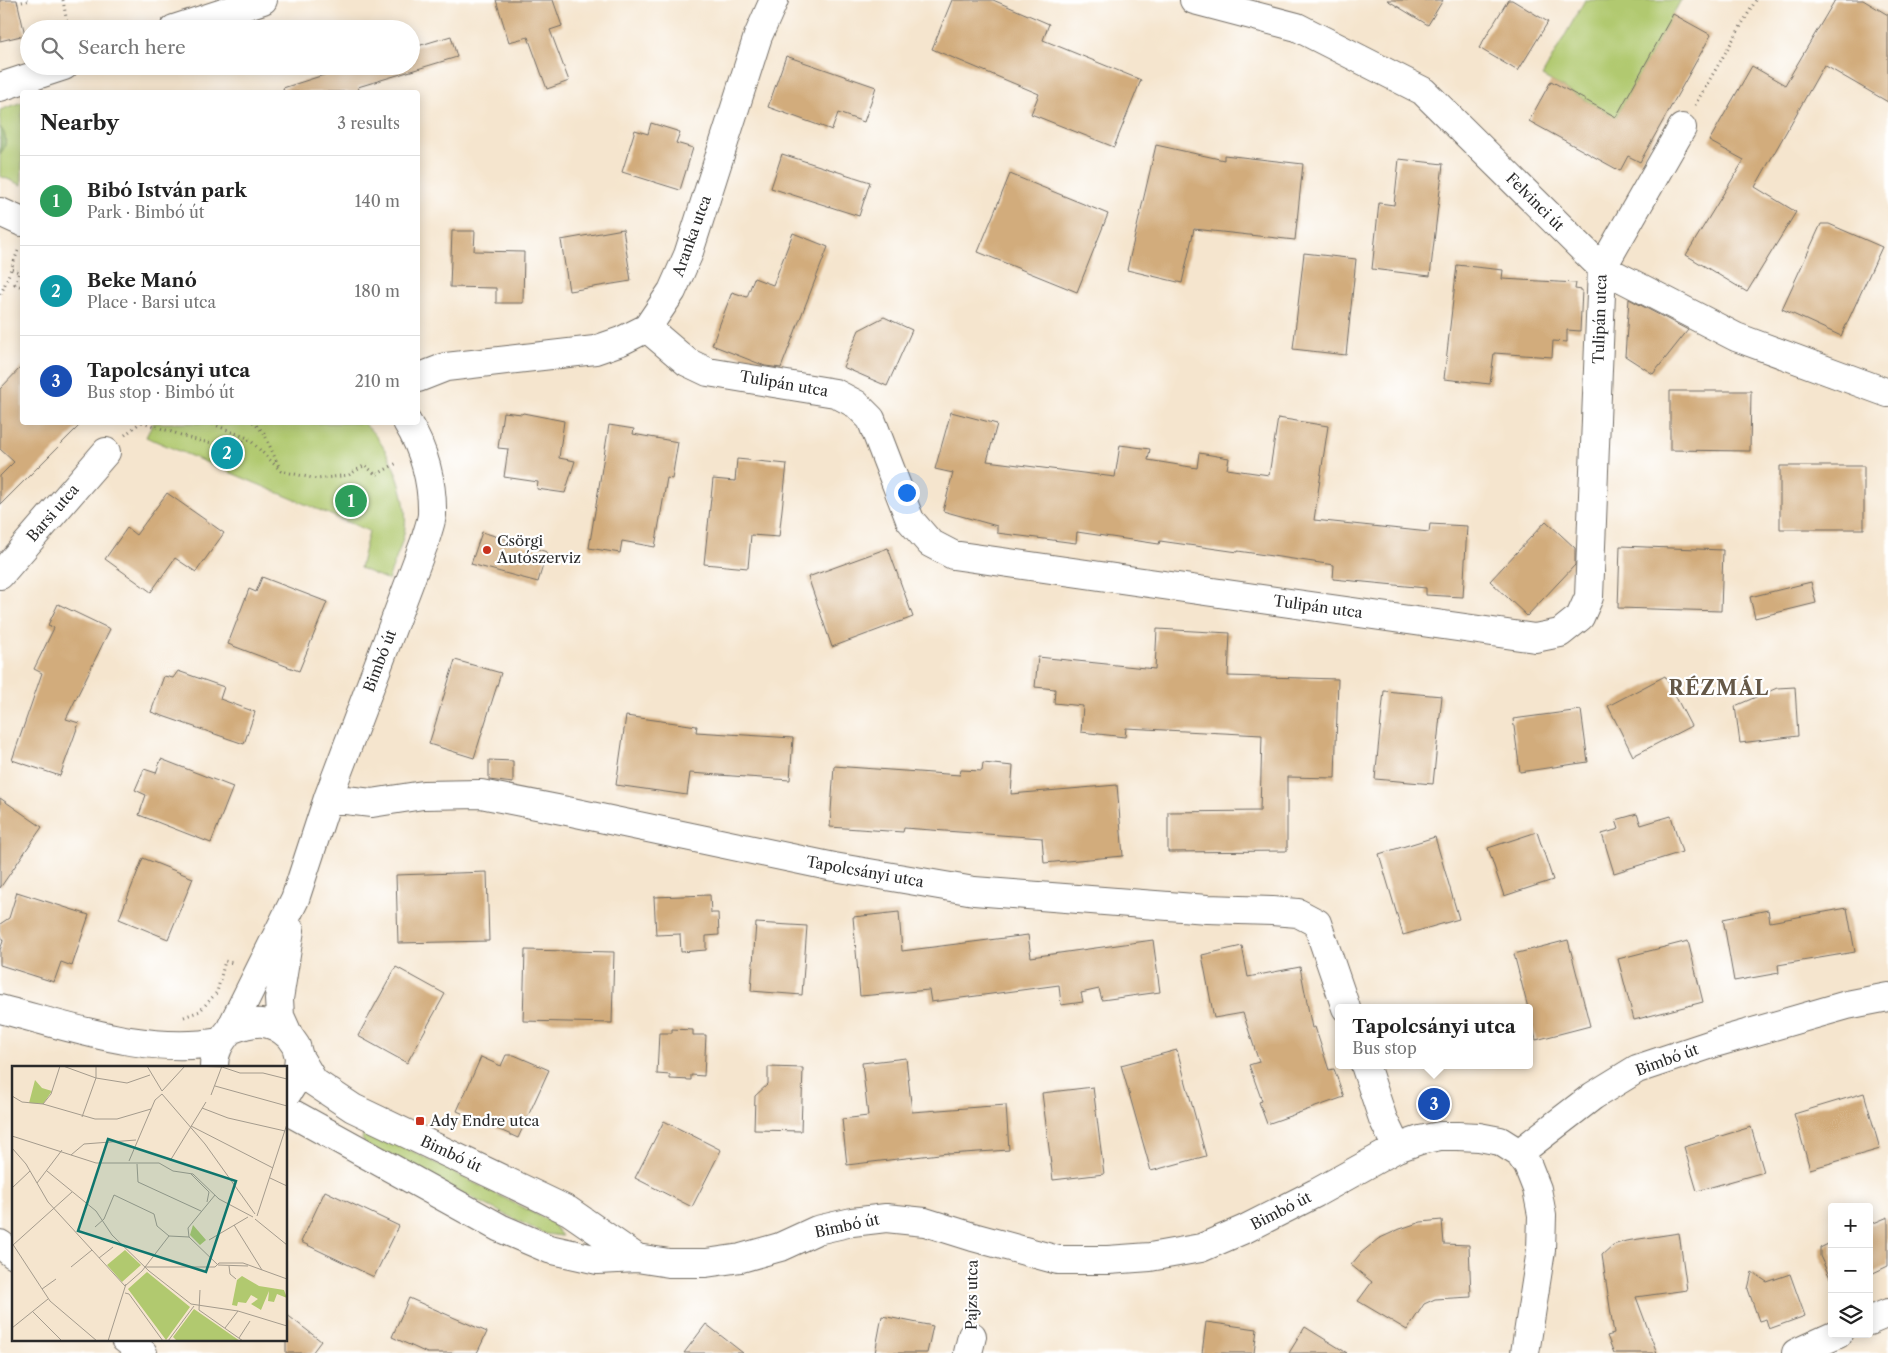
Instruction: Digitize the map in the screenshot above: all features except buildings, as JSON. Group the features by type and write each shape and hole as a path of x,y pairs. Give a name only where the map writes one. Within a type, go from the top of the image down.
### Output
{"street":[{"path":"202,20 263,0"},
{"name":"Aranka utca","path":"420,377 446,367 595,350 621,341 646,328 672,291 688,255 758,36 774,0"},
{"name":"Felvinci út","path":"1194,0 1297,27 1423,91 1602,268 1736,337 1888,393"},
{"path":"0,87 37,75"},
{"name":"Tulipán utca","path":"646,328 687,362 708,372 835,393 856,404 871,419 910,520 930,543 953,555 1536,638 1560,633 1580,617 1589,598 1602,268 1682,128"},
{"path":"0,212 20,221"},
{"name":"Bimbó út","path":"221,1046 261,970 295,899 328,798 425,541 432,516 431,492 420,448 408,425"},
{"name":"Barsi utca","path":"0,574 106,452"},
{"name":"Tapolcsányi utca","path":"328,798 372,803 423,795 481,794 834,867 974,891 1197,908 1298,913 1317,923 1345,1004"},
{"name":"Bimbó út","path":"295,899 279,999 280,1016 294,1047 314,1082 353,1108 569,1211 637,1258"},
{"name":"Bimbó út","path":"288,1111 500,1228 550,1249 598,1260 637,1258 669,1263 706,1263 741,1258 780,1247 817,1230 852,1222 886,1218 925,1222 1058,1260 1108,1260 1150,1257 1200,1248 1316,1193 1397,1148 1420,1140 1440,1136 1479,1137 1500,1141 1519,1153 1593,1096 1637,1068 1718,1042 1847,1005 1888,997"},
{"path":"0,1009 140,1043 201,1066"},
{"name":"Bimbó út","path":"221,1046 256,1022 270,1024 280,1029 294,1047"},
{"path":"140,1043 221,1046"},
{"path":"288,1092 297,1078 294,1047"},
{"path":"1366,1069 1382,1119 1397,1148"},
{"path":"1519,1153 1528,1166 1534,1182 1542,1215 1541,1250 1525,1353"},
{"path":"0,1244 12,1253"},
{"path":"1873,1319 1888,1313"},
{"path":"1796,1353 1829,1338"},
{"path":"126,1340 143,1353"}],"path":[{"path":"17,3 31,0"},
{"path":"63,0 66,20"},
{"path":"1682,128 1756,0"},
{"path":"1,294 18,251"},
{"path":"11,269 18,272 15,284 20,287"},
{"path":"151,425 200,441 228,445 250,440"},
{"path":"215,425 250,440 281,471 317,479 349,475 365,465 376,476 420,448"},
{"path":"256,425 264,433 281,471"},
{"path":"175,1020 200,1011 217,992 225,961 261,970"},
{"name":"Pajzs utca","path":"970,1345 973,1237"}],"green space":[{"path":"1585,0 1681,0 1616,117 1542,76"},
{"path":"20,103 20,184 0,176 0,110"},
{"path":"0,127 6,140 0,154"},
{"path":"152,425 365,425 389,457 404,501 405,528 388,580 360,568 369,531 146,437"},
{"path":"371,1130 551,1222 562,1236 545,1234 366,1146 362,1139 364,1132"}],"place":[{"name":"Beke Manó","path":"227,453"},
{"name":"Bibó István park","path":"351,501"},
{"name":"Csörgi Autószerviz","path":"487,550"},
{"name":"Tapolcsányi utca","path":"1434,1104"},
{"name":"Ady Endre utca","path":"420,1121"}],"district":[{"name":"RÉZMÁL","path":"1719,688"}]}
